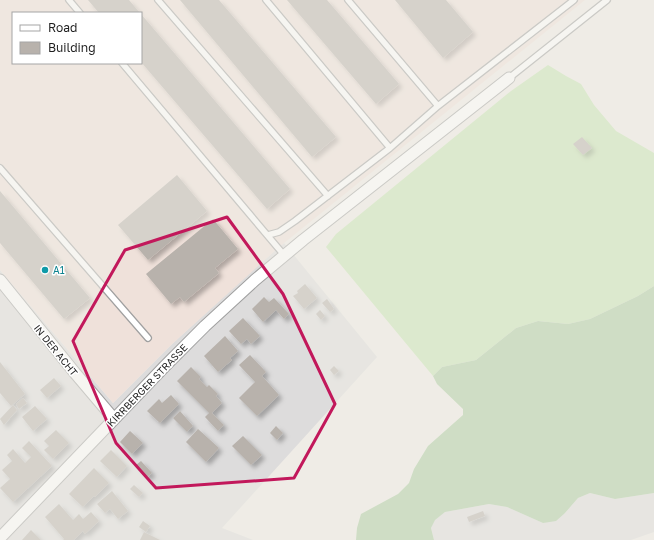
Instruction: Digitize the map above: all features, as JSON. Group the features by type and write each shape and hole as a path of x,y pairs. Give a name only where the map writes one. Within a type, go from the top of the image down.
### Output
{"street":[{"name":"KIRRBERGER STRASSE","path":"0,538 205,326 284,255 509,78"},
{"name":"IN DER ACHT","path":"0,280 114,419"}],"lane":[{"path":"69,0 79,12"},
{"path":"158,0 328,196"},
{"path":"266,0 390,148"},
{"path":"348,0 438,106"},
{"path":"268,235 279,232 328,196 390,148 438,106 574,0"},
{"path":"509,78 607,0"},
{"path":"123,64 284,255"},
{"path":"0,168 148,338"}],"highlighted area":[{"path":"227,217 283,294 335,404 294,478 156,488 116,443 73,341 125,250"}],"shaded area":[{"path":"0,0 585,0 278,248 171,345 113,403 0,270"},
{"path":"284,243 377,357 222,528 253,540 0,540 0,270 113,403 171,345"},
{"path":"590,493 615,499 654,493 654,532 631,540 434,540 431,528 434,520 445,512 489,504 507,507 543,523 565,513 578,498"}],"green space":[{"path":"548,65 581,84 594,105 616,131 654,153 654,286 638,296 590,319 568,324 538,321 516,328 476,360 442,367 433,376 326,247 336,234 511,91"},
{"path":"654,286 654,493 615,499 590,493 578,498 556,521 543,523 507,507 489,504 445,512 435,520 431,528 434,540 356,540 357,528 361,514 398,494 409,483 414,469 428,446 463,415 463,409 437,384 433,376 442,367 476,360 516,328 538,321 568,324 590,319 638,296"}],"building":[{"path":"88,0 129,0 139,12 98,12"},
{"path":"180,0 219,0 336,137 312,157"},
{"path":"287,0 327,0 399,84 376,104"},
{"path":"395,0 446,0 473,32 443,58"},
{"path":"142,15 290,189 267,209 142,63"},
{"path":"582,137 592,148 583,155 573,144"},
{"path":"177,175 207,211 148,260 118,225"},
{"name":"A1","path":"0,191 90,298 64,319 0,243"},
{"path":"213,219 238,249 215,268 219,273 184,302 180,297 171,304 146,274"},
{"path":"305,284 317,298 304,309 293,296 298,293 297,291"},
{"path":"264,297 269,302 274,298 289,314 284,319 276,310 263,322 252,309"},
{"path":"327,299 334,309 330,312 322,303"},
{"path":"320,310 325,316 321,320 316,314"},
{"path":"243,318 260,336 251,344 247,339 241,344 229,331"},
{"path":"225,336 238,351 230,358 232,360 218,372 204,356"},
{"path":"250,355 266,372 262,376 279,395 257,416 239,398 255,382 239,365"},
{"path":"0,362 25,394 11,406 0,393"},
{"path":"334,366 339,371 334,375 330,370"},
{"path":"191,367 201,377 199,379 207,387 209,385 218,394 216,396 222,403 212,413 224,425 218,431 205,417 209,413 177,381"},
{"path":"54,378 61,386 47,398 40,390"},
{"path":"171,395 179,404 160,423 147,411 159,399 162,403"},
{"path":"23,398 27,403 19,409 16,404"},
{"path":"13,405 17,410 4,425 0,419"},
{"path":"35,406 47,419 33,431 22,417"},
{"path":"180,411 193,426 187,432 173,418"},
{"path":"276,426 283,433 277,440 270,433"},
{"path":"198,429 219,448 206,462 186,442"},
{"path":"56,430 69,443 53,459 44,450 49,446 44,441"},
{"path":"130,431 143,443 132,454 120,442"},
{"path":"243,436 262,455 251,465 232,446"},
{"path":"29,441 52,466 13,502 0,488 10,479 2,470 12,461 7,455 13,449 25,463 31,457 22,448"},
{"path":"111,450 127,466 117,477 100,461"},
{"path":"141,461 152,473 147,477 136,465"},
{"path":"94,468 109,483 83,507 69,494"},
{"path":"134,485 143,493 139,497 130,489"},
{"path":"112,491 128,511 118,519 110,509 105,513 97,504"},
{"path":"59,504 73,520 79,514 83,519 91,512 99,521 85,534 83,531 74,540 63,540 64,539 45,517"},
{"path":"483,511 485,516 469,522 467,517"},
{"path":"143,521 150,526 146,532 139,527"},
{"path":"31,530 41,540 22,540"},
{"path":"144,532 160,540 140,540"}],"place":[{"name":"A1","path":"45,270"}]}
